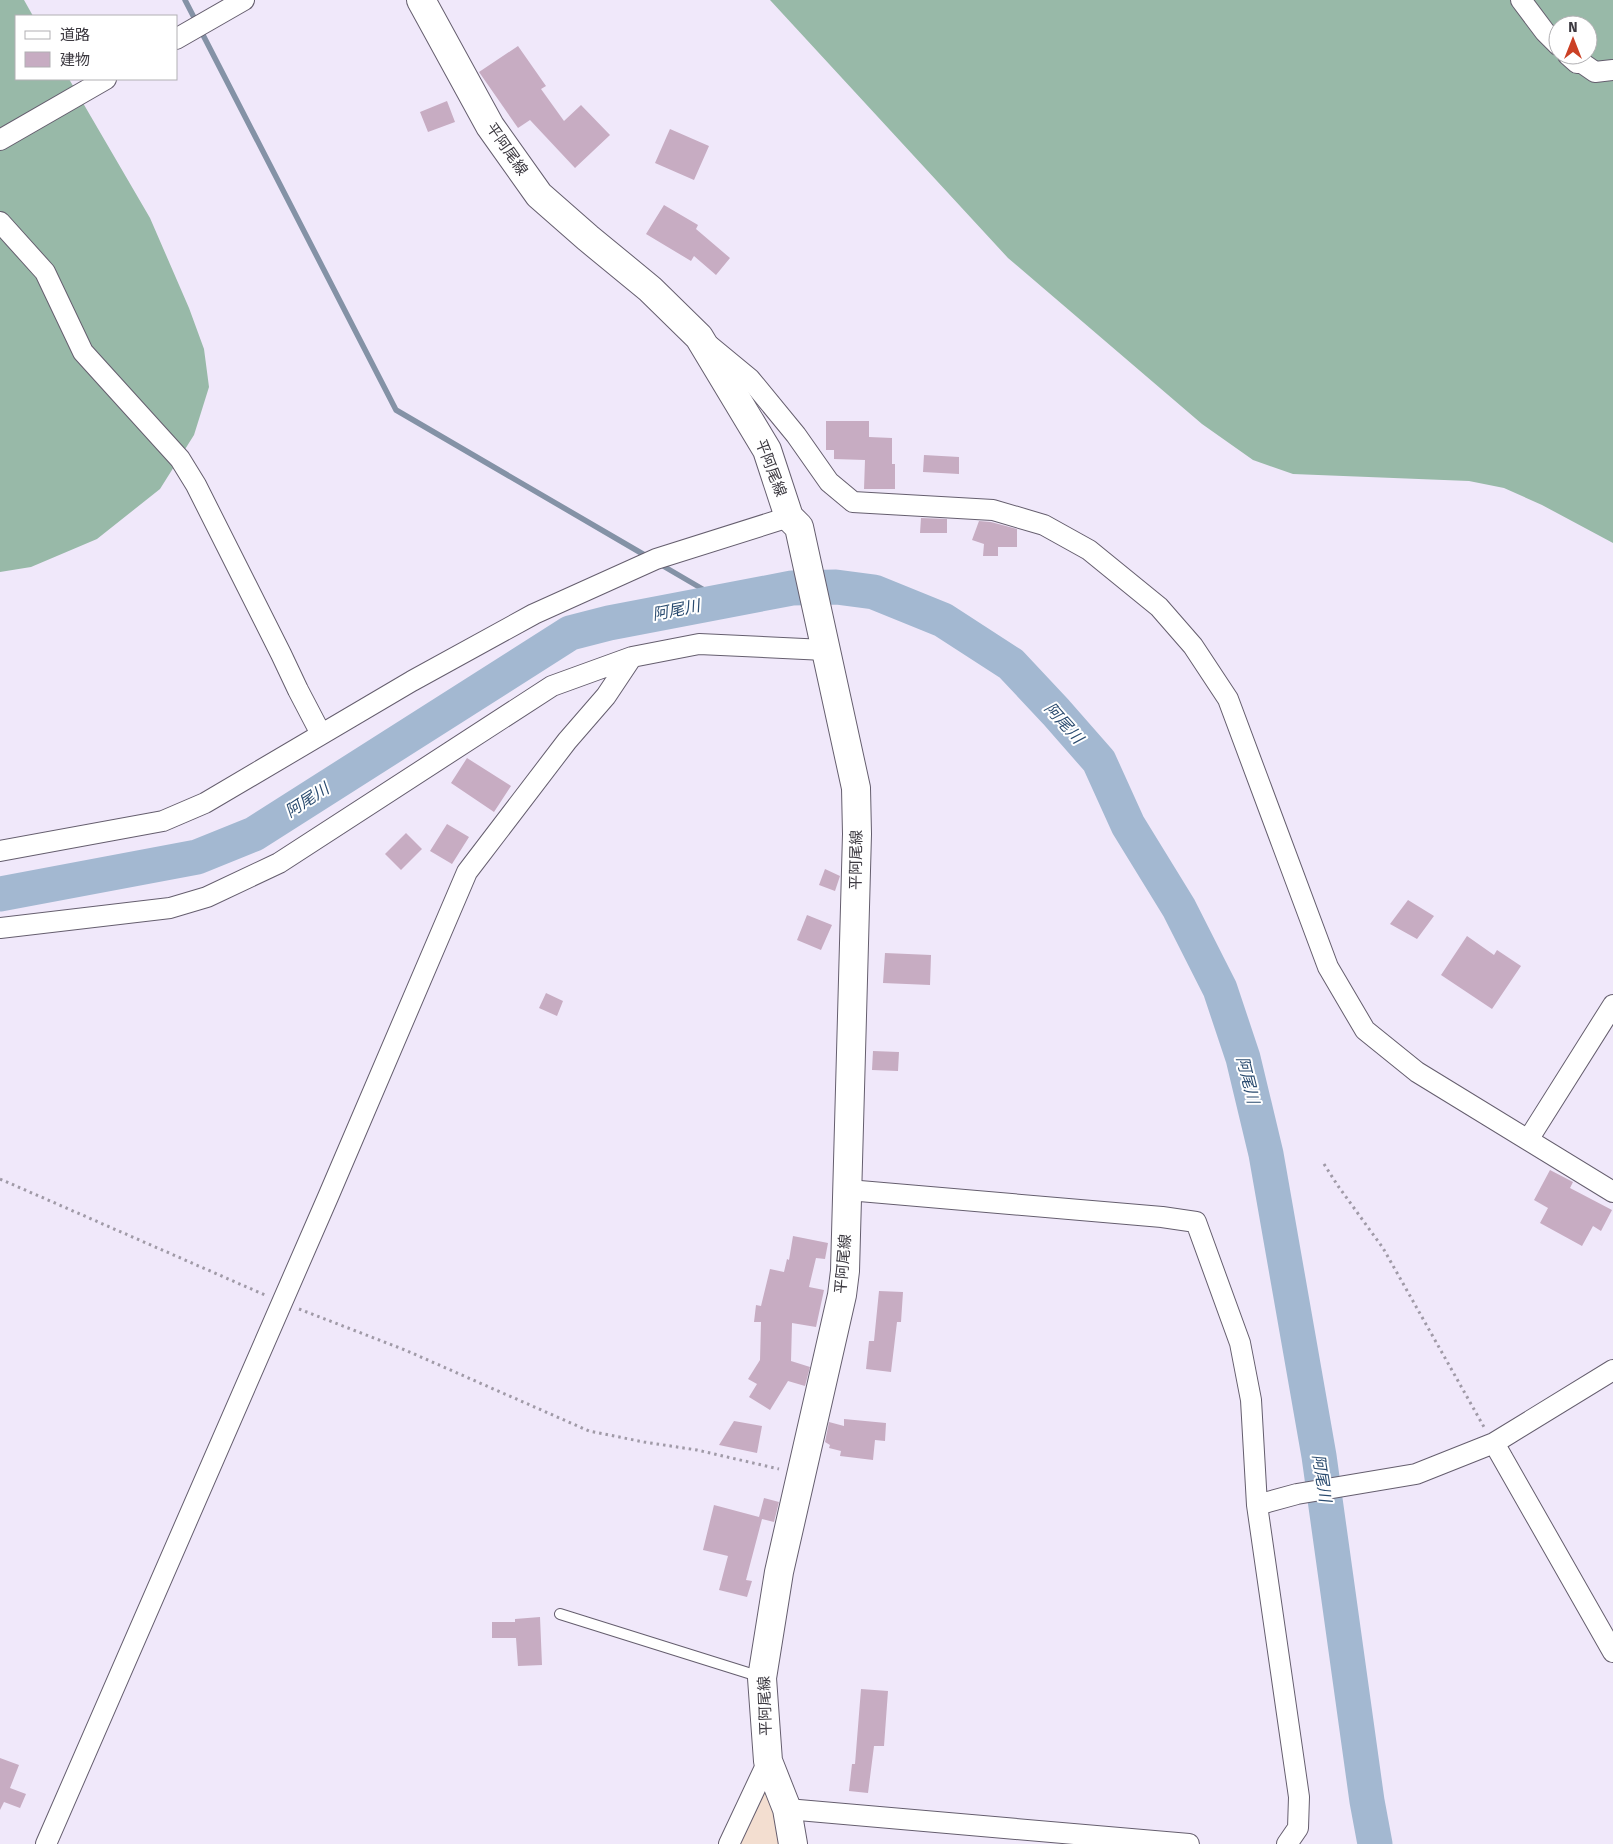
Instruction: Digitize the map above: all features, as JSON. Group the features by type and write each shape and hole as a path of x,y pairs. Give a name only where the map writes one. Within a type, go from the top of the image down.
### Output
{"main road":[{"name":"平阿尾線","path":"421,0 490,126 539,195 650,289 699,337 767,450 794,522 824,644 856,788 857,834 848,1190 842,1295 779,1572 762,1678 768,1761 787,1810 793,1844"}],"street":[{"path":"178,38 244,0"},
{"path":"1521,0 1548,34"},
{"path":"1585,65 1595,72 1613,70"},
{"path":"0,140 104,80"},
{"path":"0,222 45,272 83,352 180,460 196,485 321,734"},
{"path":"699,337 750,379 796,435 829,482 853,502 993,510 1044,525 1089,550 1159,607 1193,646 1228,699 1328,968 1364,1030 1417,1072 1613,1192"},
{"path":"0,850 163,821 205,803 321,734 534,614 656,559 794,522"},
{"path":"0,928 170,908 207,897 279,863 552,686 632,657 698,644 824,644"},
{"path":"46,1844 467,872 567,741 606,696 632,657"},
{"path":"1528,1140 1613,1005"},
{"path":"848,1190 1162,1217 1196,1222 1240,1343 1251,1400 1257,1505 1299,1797 1298,1828 1287,1844"},
{"path":"1257,1505 1297,1494 1416,1474 1494,1442 1613,1370"},
{"path":"1494,1442 1613,1652"},
{"path":"729,1844 768,1761"},
{"path":"787,1810 1189,1844"}],"lane":[{"path":"560,1614 762,1678"}],"path":[{"path":"1324,1164 1383,1248 1494,1442"},
{"path":"0,1179 282,1302 405,1350 589,1431 697,1450 801,1474"}],"shaded area":[{"path":"768,1783 782,1844 739,1844"}],"green space":[{"path":"0,0 24,0 32,15 15,15 15,80 70,80 150,218 189,308 204,349 209,387 194,435 160,489 97,539 31,567 0,572"},
{"path":"770,0 1613,0 1613,543 1542,505 1504,488 1469,481 1293,474 1253,460 1202,424 1008,258"}],"building":[{"path":"518,46 546,86 541,89 564,121 581,105 610,135 575,168 530,120 518,128 479,72"},
{"path":"447,101 455,122 428,132 420,112"},
{"path":"670,129 709,146 694,180 655,163"},
{"path":"664,205 698,225 696,229 730,258 716,275 694,256 691,261 646,234"},
{"path":"826,421 869,421 869,437 892,438 892,464 895,464 895,489 864,489 865,460 834,459 834,450 826,450"},
{"path":"924,455 959,457 959,474 923,472"},
{"path":"921,518 947,519 947,533 920,533"},
{"path":"979,521 1017,529 1017,547 998,547 998,556 983,556 984,544 972,540"},
{"path":"467,758 511,786 494,812 451,783"},
{"path":"447,824 469,837 452,864 430,851"},
{"path":"406,833 422,849 401,870 385,854"},
{"path":"825,869 840,876 835,891 819,885"},
{"path":"1408,900 1434,916 1417,939 1390,924"},
{"path":"807,915 832,925 821,950 797,940"},
{"path":"1467,936 1494,955 1497,950 1521,966 1492,1009 1441,975"},
{"path":"885,953 931,955 930,985 883,983"},
{"path":"546,993 563,1001 557,1016 539,1008"},
{"path":"873,1051 899,1052 898,1071 872,1070"},
{"path":"1550,1170 1573,1182 1570,1188 1612,1210 1601,1231 1593,1226 1582,1246 1540,1223 1548,1208 1534,1200"},
{"path":"793,1236 828,1243 825,1259 816,1258 809,1287 824,1290 816,1327 792,1323 791,1361 810,1367 805,1386 788,1381 770,1410 749,1397 757,1384 748,1379 760,1360 761,1322 754,1322 756,1305 761,1306 770,1269 784,1272 787,1259 789,1260"},
{"path":"879,1291 903,1292 901,1322 897,1322 891,1372 866,1369 869,1341 874,1341"},
{"path":"844,1419 886,1423 885,1441 875,1440 873,1460 840,1456 841,1451 829,1448 830,1445 825,1442 829,1422 844,1426"},
{"path":"734,1421 762,1426 757,1453 719,1445"},
{"path":"764,1498 779,1502 774,1522 762,1519 746,1580 752,1581 747,1597 719,1590 728,1556 703,1550 714,1505 759,1517"},
{"path":"540,1617 542,1665 518,1666 516,1638 492,1638 492,1622 515,1622 515,1619"},
{"path":"861,1689 888,1691 884,1746 874,1746 868,1793 849,1791 852,1764 855,1764"},
{"path":"0,1758 19,1765 10,1788 26,1794 20,1808 4,1802 0,1810"}],"waterway":[{"path":"185,0 396,410 648,557"},
{"path":"658,563 723,601"},
{"name":"阿尾川","path":"0,894 197,857 254,834 570,633 609,623 792,588 836,587 874,592 943,620 1011,664 1099,761 1128,825 1179,908 1220,989 1243,1058 1266,1154 1319,1456 1367,1801 1375,1844"}]}
